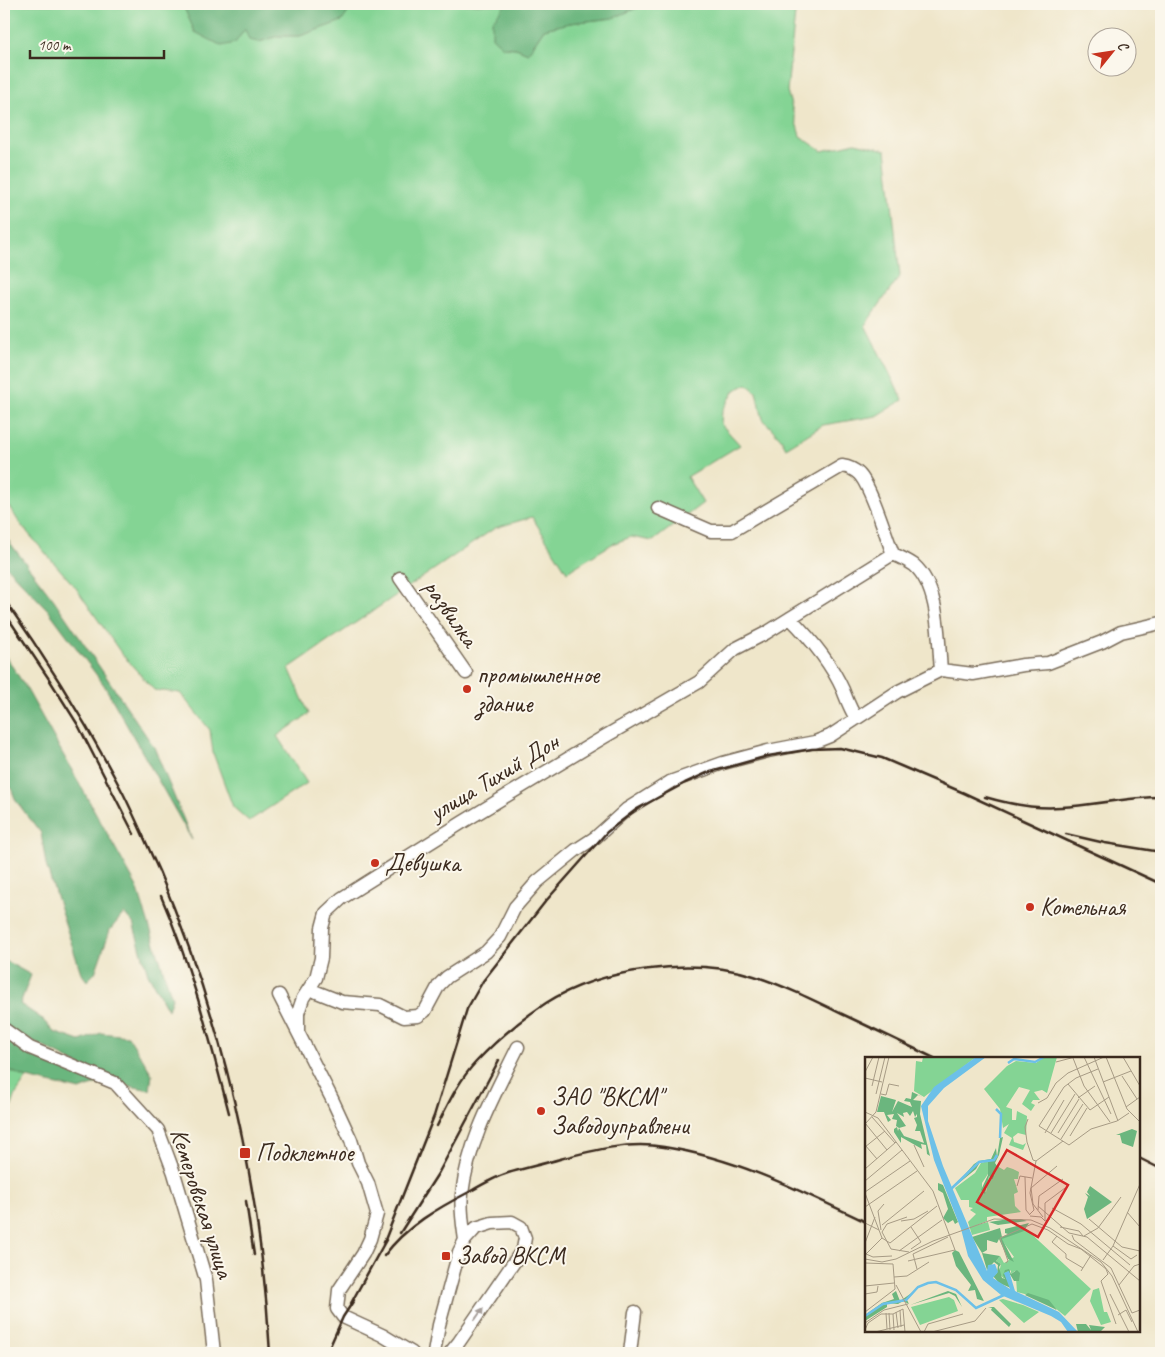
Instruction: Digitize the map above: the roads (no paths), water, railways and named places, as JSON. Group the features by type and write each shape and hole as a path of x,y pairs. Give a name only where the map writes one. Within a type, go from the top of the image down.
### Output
{"street":[{"path":"658,508 710,531 732,531 842,466 851,468 861,476 870,492 893,554 913,564 927,583 934,603 941,670"},
{"name":"улица Тихий Дон","path":"298,1031 298,1012 303,998 316,978 321,958 322,928 326,913 342,898 463,822 699,682 735,649 766,633 893,554"},
{"name":"развилка","path":"400,578 466,673"},
{"path":"790,618 807,635 830,668 856,718"},
{"path":"310,989 342,1002 380,1006 404,1017 418,1016 426,1011 439,985 447,977 486,952 500,937 515,907 537,882 576,850 596,837 627,809 670,782 732,761 768,751 815,742 830,736 898,692 941,670 973,674 1023,665 1048,663 1102,642 1121,632 1161,623"},
{"path":"279,995 351,1140 358,1163 368,1183 377,1214 370,1239 363,1254 339,1290 337,1309 343,1316 382,1335 412,1353"},
{"name":"Кемеровская улица","path":"4,1029 30,1048 115,1083 158,1130 182,1198 206,1280 214,1353"},
{"path":"465,1240 462,1195 466,1170 476,1134 518,1047"},
{"path":"434,1353 439,1325 459,1252 465,1240 476,1228 492,1223 512,1222 522,1227 526,1238 523,1249 450,1353"},
{"path":"630,1353 635,1312"}],"railway":[{"path":"4,599 67,694 110,768 159,871 182,929 220,1047 236,1108 258,1230 270,1353"},
{"path":"4,612 78,725 134,834"},
{"path":"383,1245 434,1116 467,1009 483,981 545,902 607,832 637,809 685,783 707,773 768,756 812,749 840,748 882,758 964,793 1161,884"},
{"path":"985,797 1003,802 1042,807 1074,806 1136,798 1161,797"},
{"path":"1066,834 1105,843 1161,852"},
{"path":"161,896 191,976 229,1113"},
{"path":"437,1126 464,1076 484,1054 527,1016 568,991 593,981 647,969 703,967 730,970 754,976 799,994 932,1057"},
{"path":"400,1233 439,1172 499,1060"},
{"path":"384,1256 402,1236 423,1219 494,1179 508,1173 573,1156 599,1150 638,1145 651,1145 691,1152 742,1167 865,1222"},
{"path":"1140,1158 1161,1169"},
{"path":"246,1201 254,1255"},
{"path":"350,1305 386,1240"},
{"path":"327,1353 343,1317 354,1300"}],"place":[{"name":"промышленное здание","path":"467,689"},
{"name":"Девушка","path":"375,863"},
{"name":"Котельная","path":"1030,907"},
{"name":"ЗАО \"ВКСМ\" Заводоуправлени","path":"541,1111"},
{"name":"Подклетное","path":"245,1153"},
{"name":"Завод ВКСМ","path":"446,1256"}]}
